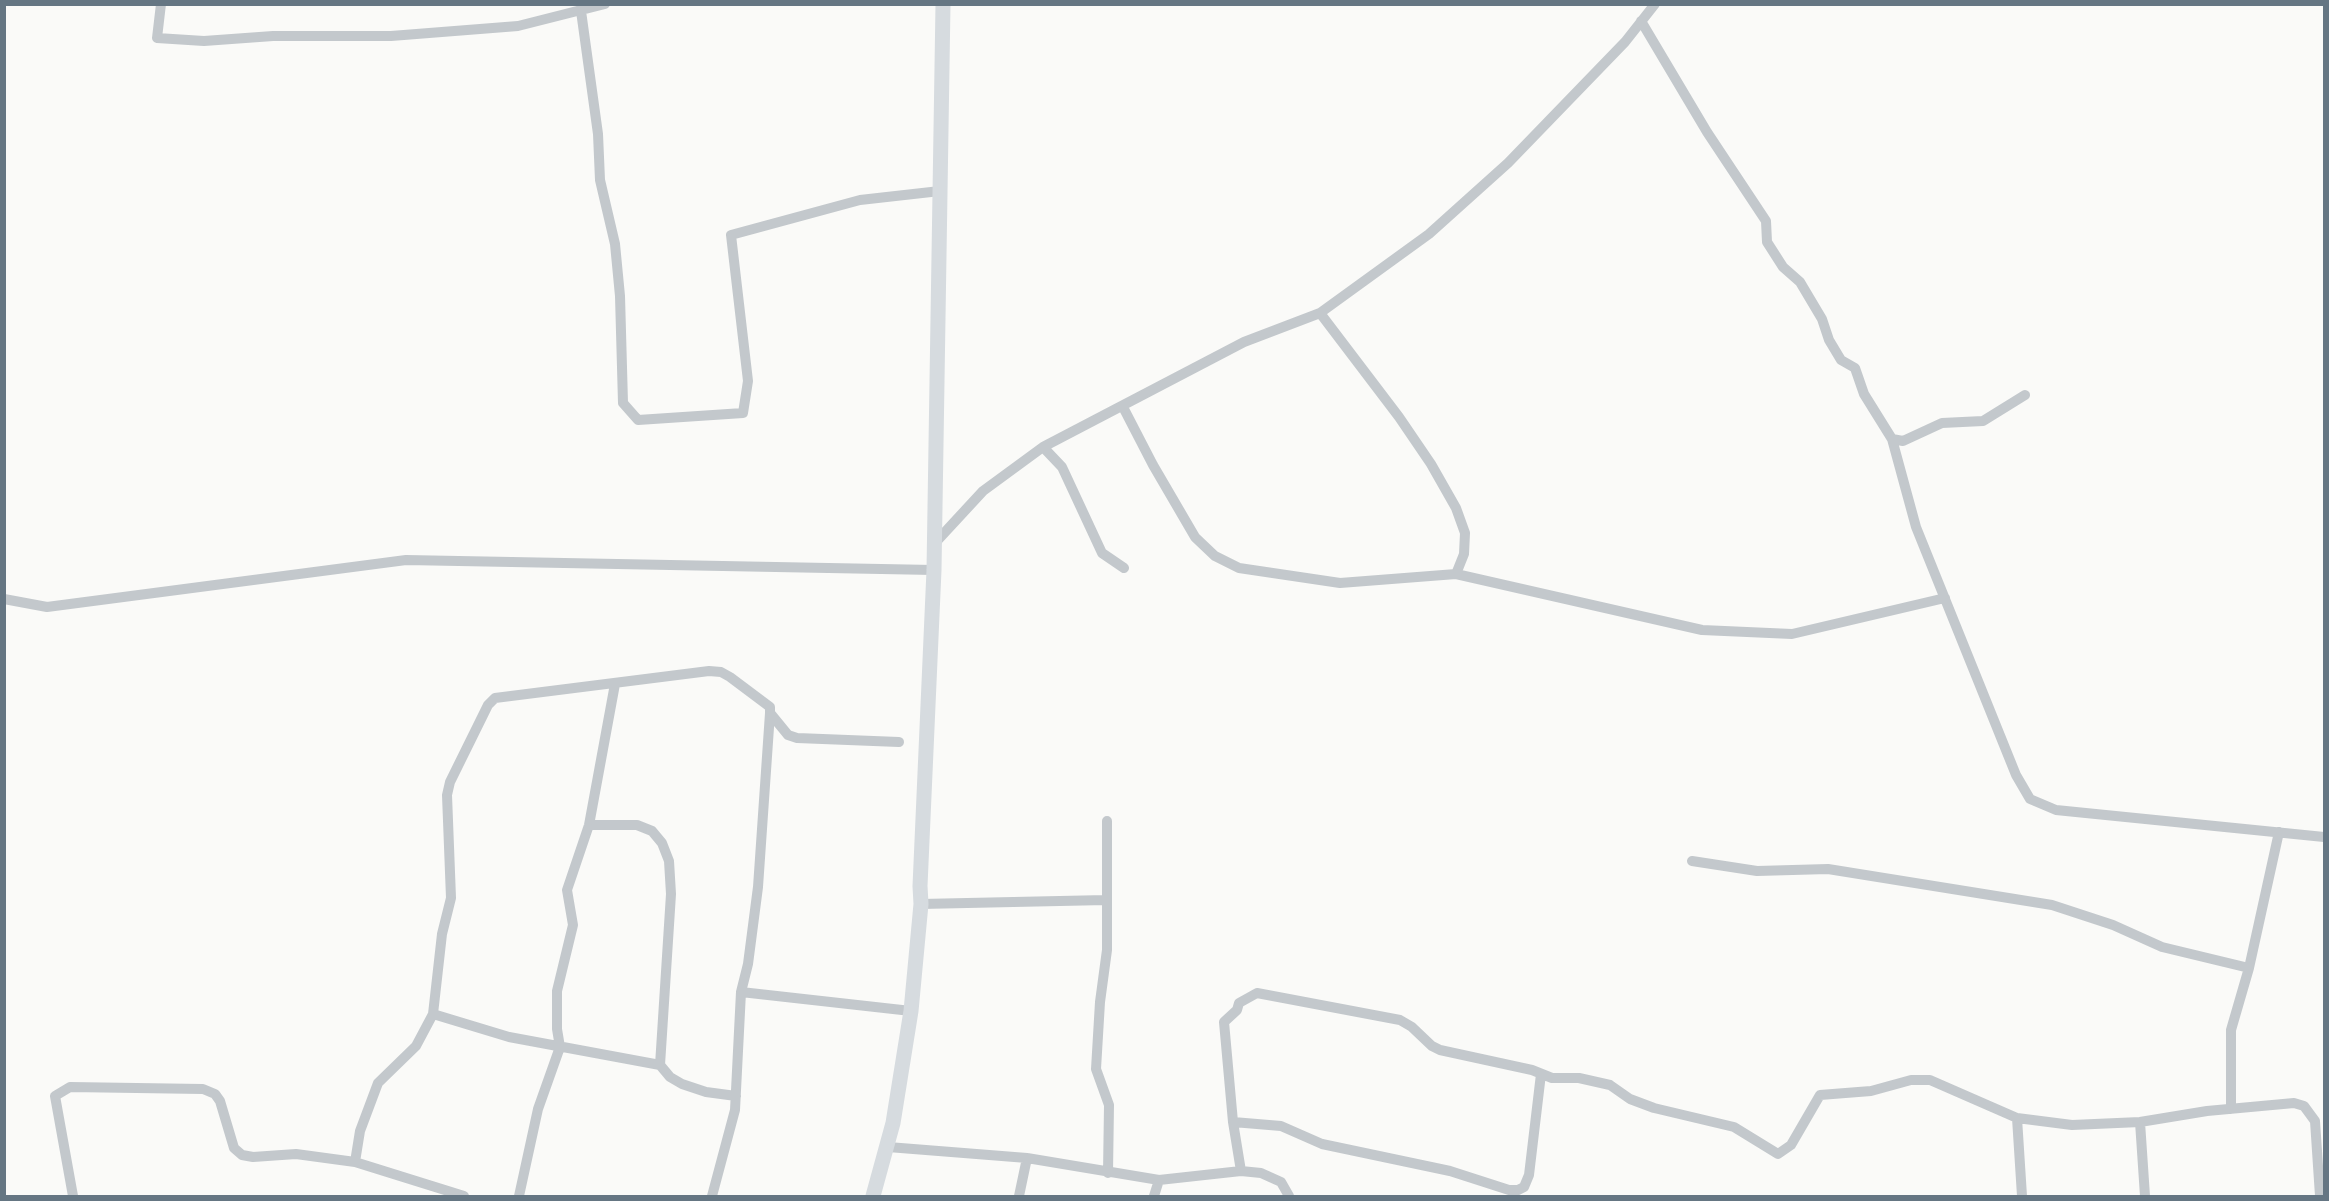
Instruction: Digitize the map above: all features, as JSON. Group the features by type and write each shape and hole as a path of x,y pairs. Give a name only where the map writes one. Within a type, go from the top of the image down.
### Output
{"main road":[{"path":"873,1197 888,1147 911,1011 921,904 934,570 943,4"}],"street":[{"path":"161,4 157,38 204,41 273,36 391,36 518,26 605,4"},
{"path":"934,544 983,491 1042,447 1123,407 1244,342 1320,313 1429,234 1508,163 1655,4"},
{"path":"581,11 598,134 600,180 615,244 620,296 623,403 638,420 743,413 747,381 731,235 860,200 940,191"},
{"path":"1641,21 1707,132 1766,221 1767,242 1783,267 1800,282 1822,319 1829,340 1841,360 1855,368 1864,394 1892,440 1916,527 2016,775 2030,798 2056,810 2325,837"},
{"path":"1320,313 1399,417 1431,464 1456,508 1465,533 1464,554 1456,574"},
{"path":"1892,440 1903,441 1942,423 1983,421 2025,395"},
{"path":"1123,407 1152,465 1195,537 1215,556 1239,568 1340,583 1456,574 1702,630 1792,634 1945,598"},
{"path":"1042,447 1062,466 1102,553 1124,568"},
{"path":"4,599 47,607 406,560 934,570"},
{"path":"355,1162 360,1131 378,1083 416,1046 433,1014 442,934 451,898 447,795 450,782 488,705 495,698 504,695 615,684 709,671 721,672 770,707 770,713 758,887 748,964 741,992 735,1110 712,1197"},
{"path":"519,1197 538,1109 560,1047 557,1029 558,991 573,925 567,890 589,825 615,684"},
{"path":"770,713 788,735 797,738 899,742"},
{"path":"1107,820 1107,950 1100,1002 1096,1069 1108,1105 1108,1173"},
{"path":"589,825 637,825 652,831 662,843 669,861 670,894 660,1065 669,1077 682,1084 706,1092 736,1096"},
{"path":"2231,1108 2231,1030 2249,968 2279,832"},
{"path":"1692,861 1757,872 1828,869 2052,906 2113,925 2162,947 2249,968"},
{"path":"921,904 1106,900"},
{"path":"741,992 911,1011"},
{"path":"1241,1171 1233,1122 1224,1022 1237,1010 1239,1003 1257,993 1400,1020 1440,1050 1541,1074 1610,1085 1630,1099 1654,1108 1734,1127 1778,1154 1791,1145 1820,1095 1871,1091 1911,1080 1930,1080 2017,1118 2072,1125 2140,1122 2231,1108 2294,1103 2304,1106 2315,1121 2320,1197"},
{"path":"433,1014 509,1037 660,1065"},
{"path":"1233,1122 1281,1126 1322,1144 1450,1171 1509,1190 1518,1190 1524,1187 1529,1175 1541,1074"},
{"path":"73,1197 55,1096 70,1087 203,1089 215,1094 220,1101 234,1148 242,1155 253,1157 297,1154 355,1162 464,1197"},
{"path":"2017,1118 2022,1197"},
{"path":"2140,1122 2145,1197"},
{"path":"888,1147 1027,1158 1159,1180 1241,1171 1261,1173 1281,1182 1289,1197"},
{"path":"1019,1197 1027,1158"},
{"path":"1154,1197 1159,1180"}]}
